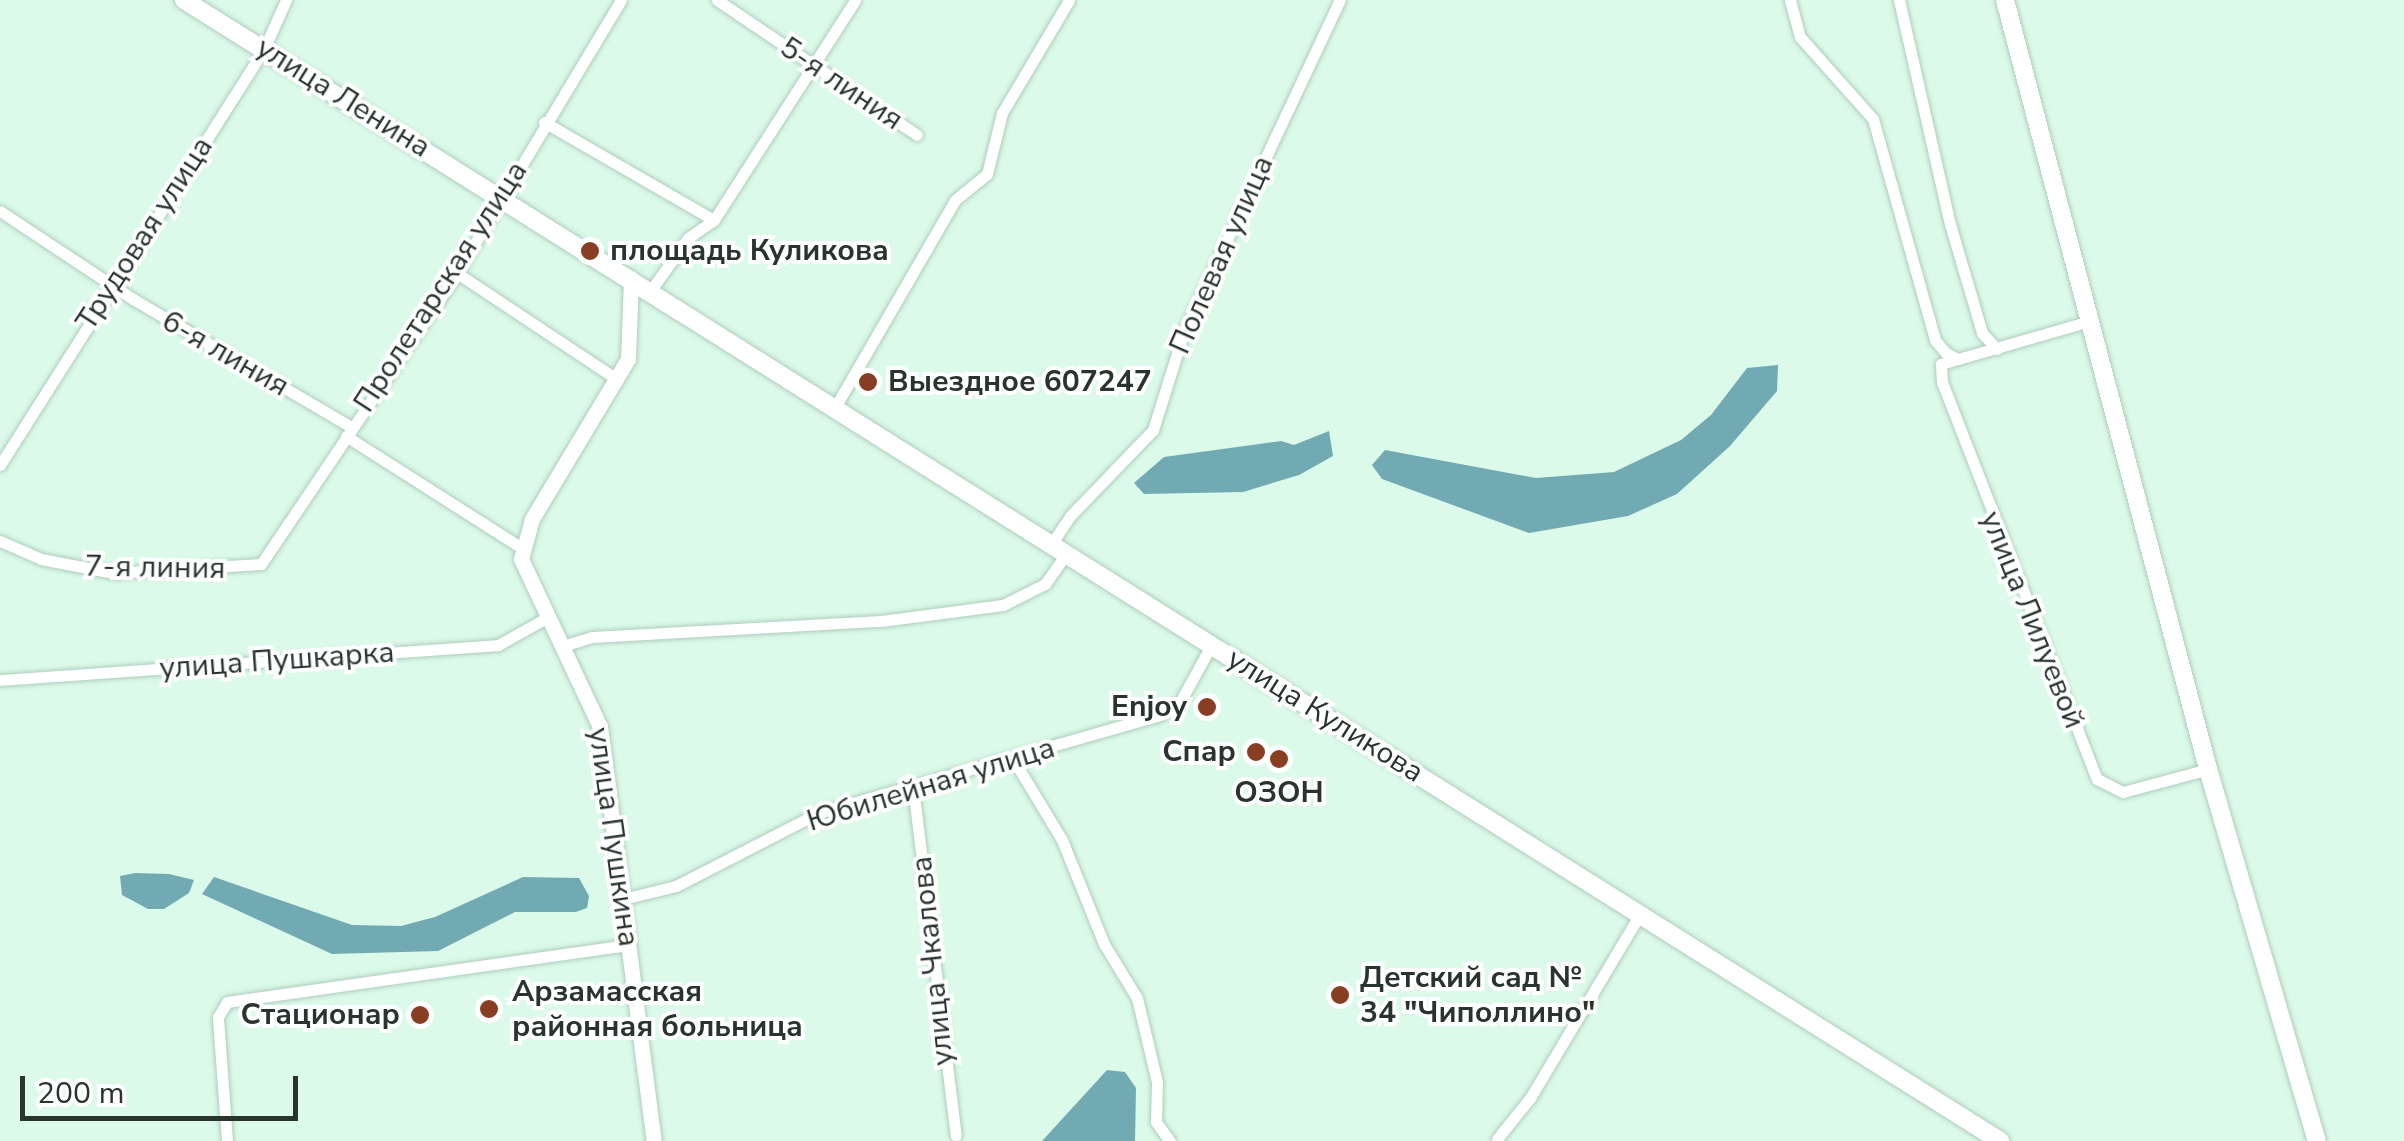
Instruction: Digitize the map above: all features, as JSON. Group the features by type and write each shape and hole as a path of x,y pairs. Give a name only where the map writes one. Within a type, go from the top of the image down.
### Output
{"main road":[{"name":"улица Ленина","path":"184,0 502,198"},
{"path":"2005,0 2208,769 2317,1141"},
{"path":"502,198 651,290"},
{"name":"улица Куликова","path":"651,290 834,409 2000,1141"}],"street":[{"name":"Трудовая улица","path":"0,465 264,49 286,0"},
{"name":"Пролетарская улица","path":"254,568 274,551 348,432 457,273 544,122 621,0"},
{"name":"5-я линия","path":"716,0 812,68 916,134"},
{"path":"651,290 688,238 714,220 856,0"},
{"path":"834,409 956,200 987,174 1002,113 1068,0"},
{"name":"Полевая улица","path":"1060,548 1070,516 1153,430 1184,331 1340,0"},
{"path":"1790,0 1800,37 1873,119 1935,340 1958,359 2090,321"},
{"path":"1899,0 1950,224 1982,334 1997,349"},
{"path":"544,122 714,220"},
{"name":"6-я линия","path":"0,210 522,548"},
{"path":"457,273 618,380"},
{"path":"522,548 532,519 618,380 632,348 631,278"},
{"name":"улица Лилуевой","path":"1958,359 1942,364 1942,382 2098,779 2123,792 2208,769"},
{"name":"7-я линия","path":"0,541 87,571 254,568"},
{"name":"улица Пушкина","path":"522,548 522,568 566,645 602,739 654,1141"},
{"path":"566,645 592,637 881,621 1003,605 1045,584 1060,548"},
{"name":"улица Пушкарка","path":"0,680 498,645 548,618"},
{"name":"Юбилейная улица","path":"623,898 676,886 818,813 1014,760 1169,711 1194,682 1212,644"},
{"path":"1014,760 1062,840 1104,944 1138,998 1154,1067 1156,1122 1170,1141"},
{"name":"улица Чкалова","path":"914,787 956,1135"},
{"path":"1497,1140 1530,1098 1640,914"},
{"path":"227,1141 218,1017 227,1002 629,945"}],"water":[{"path":"1778,365 1777,391 1730,446 1677,494 1628,516 1529,533 1382,479 1372,465 1385,450 1536,478 1614,472 1681,440 1711,415 1747,368"},
{"path":"1329,431 1333,456 1299,475 1243,492 1144,494 1134,483 1164,457 1281,441 1294,445"},
{"path":"169,874 194,880 189,893 164,909 148,909 122,895 120,876"},
{"path":"214,877 352,925 401,926 435,917 523,877 579,878 589,896 587,908 576,912 515,912 438,951 332,954 202,894"},
{"path":"1107,1070 1125,1072 1136,1088 1135,1141 1042,1141"}],"place":[{"name":"площадь Куликова","path":"590,251"},
{"name":"Выездное 607247","path":"868,382"},
{"name":"Enjoy","path":"1207,707"},
{"name":"Спар","path":"1256,752"},
{"name":"ОЗОН","path":"1279,759"},
{"name":"Детский сад № 34 \"Чиполлино\"","path":"1340,995"},
{"name":"Арзамасская районная больница","path":"489,1009"},
{"name":"Стационар","path":"420,1015"}]}
